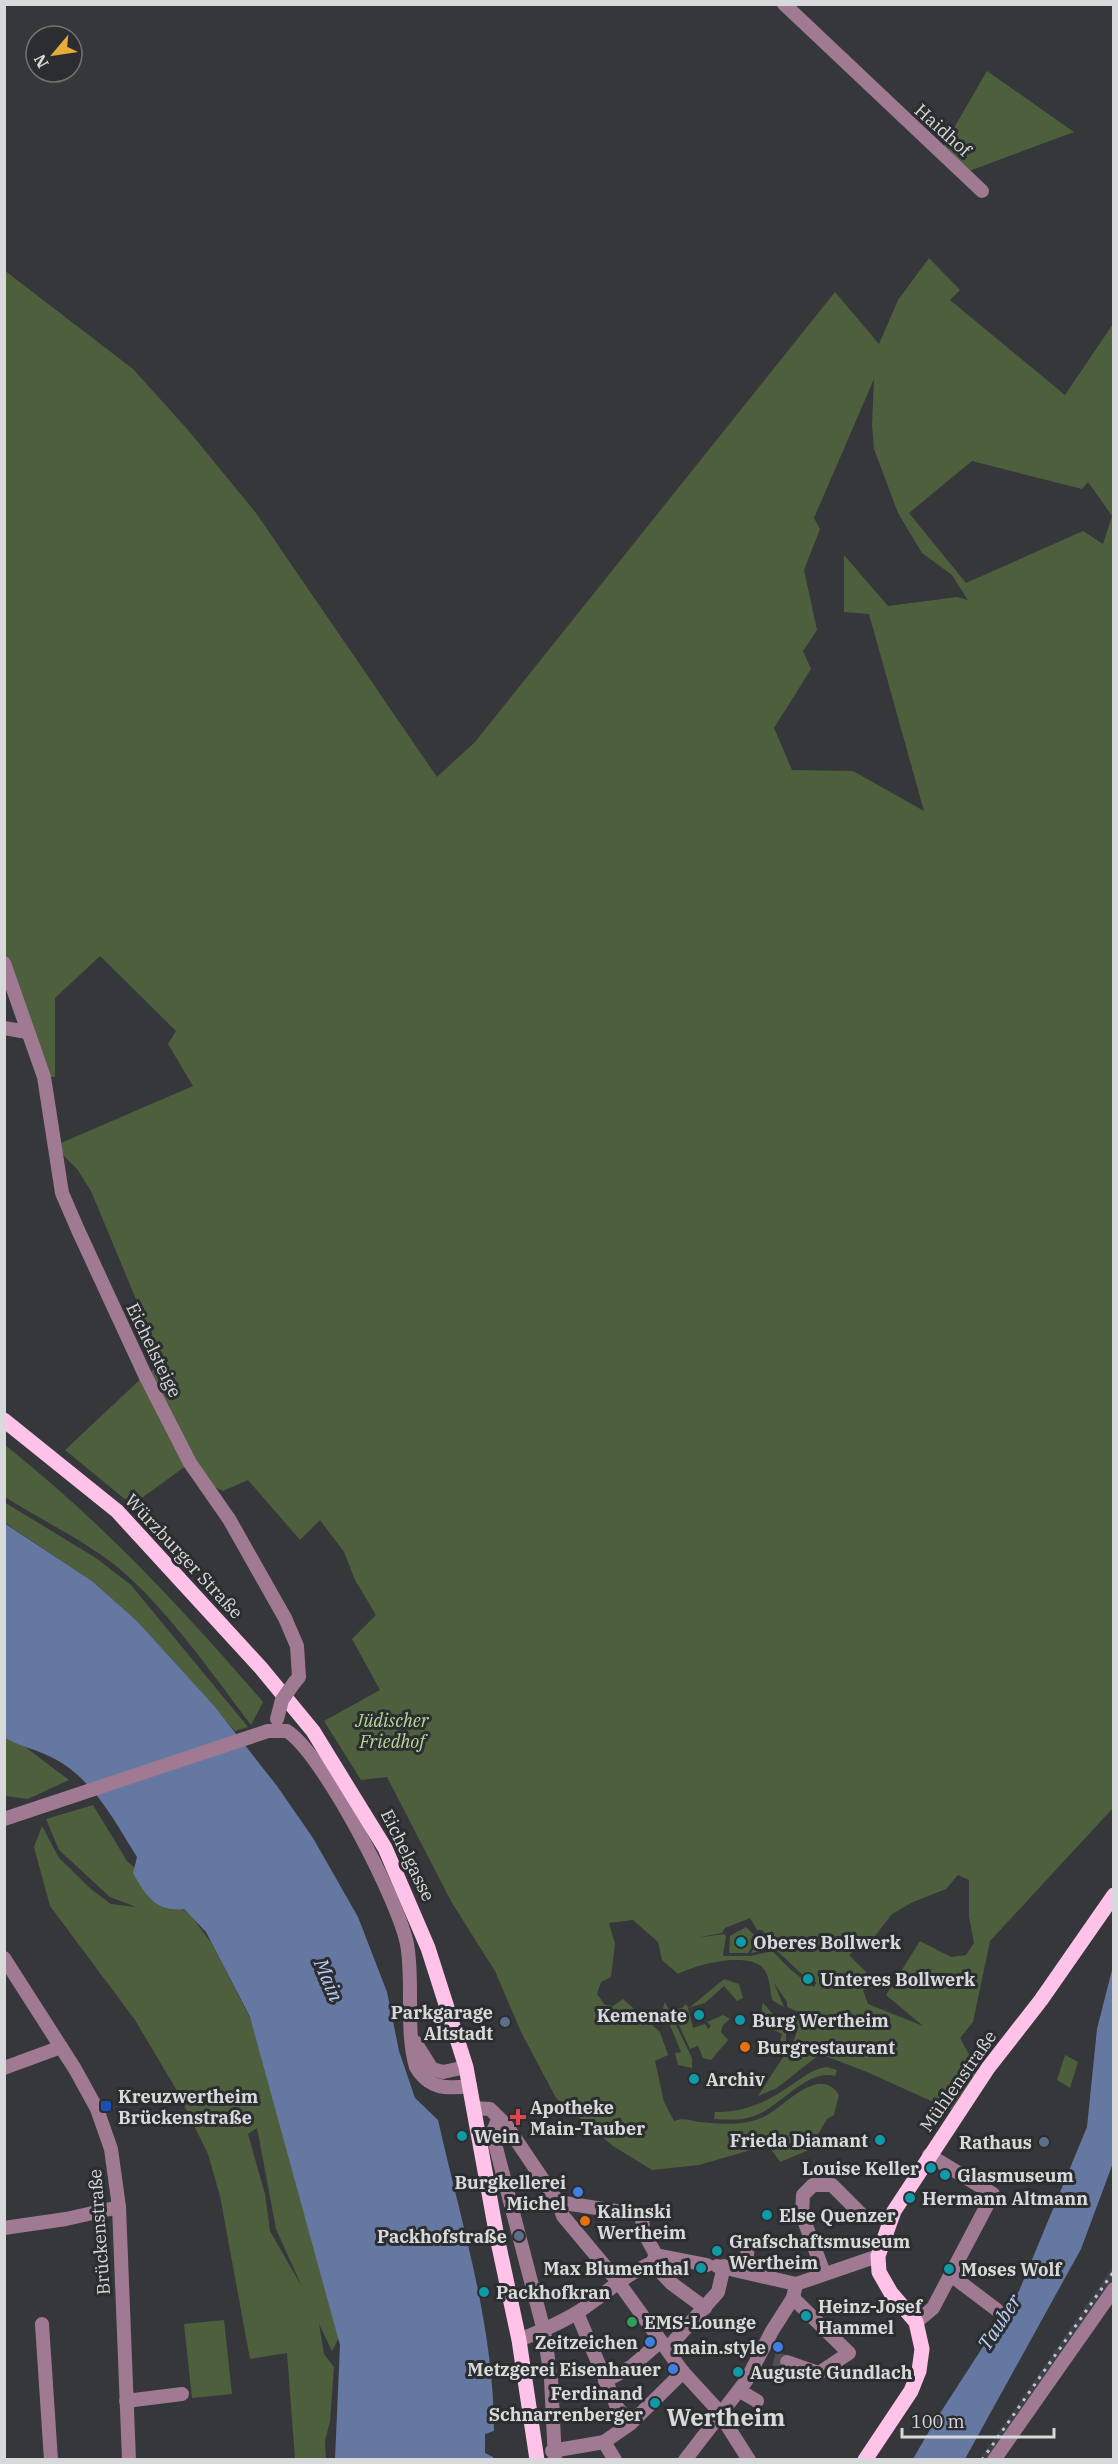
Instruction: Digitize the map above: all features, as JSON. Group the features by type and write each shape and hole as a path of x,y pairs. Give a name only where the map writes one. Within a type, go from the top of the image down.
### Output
{"main road":[{"name":"Würzburger Straße","path":"4,1420 117,1510 273,1681"},
{"name":"Eichelgasse","path":"273,1681 301,1714 333,1761 385,1848 428,1948 466,2067 475,2108 497,2237 519,2340 537,2460"},
{"name":"Mühlenstraße","path":"878,2256 894,2211 929,2155 988,2068 1041,2000 1113,1895"},
{"path":"865,2460 903,2407 919,2371 922,2349 916,2322 884,2284 879,2272 878,2256"}],"street":[{"name":"Haidhof","path":"784,4 879,96 982,190"},
{"name":"Eichelsteige","path":"4,963 44,1077 62,1193 145,1375 190,1463 229,1519 285,1618 298,1655 299,1677 282,1700 274,1726"},
{"path":"4,1028 27,1032"},
{"path":"4,1819 274,1726 293,1735 307,1750 362,1840 390,1898 407,1945 416,2067 426,2080 444,2088 470,2086"},
{"name":"Brückenstraße","path":"4,1958 62,2047 87,2091 106,2133 115,2166 119,2207 129,2460"},
{"path":"413,2038 432,2069 443,2072 466,2067"},
{"path":"4,2068 62,2047"},
{"path":"475,2108 490,2109 499,2118 558,2202 563,2216 619,2283 683,2372 717,2408 719,2416 748,2458"},
{"path":"499,2118 495,2125 494,2140 544,2331 551,2379 555,2431 554,2455 604,2442 630,2424 683,2372"},
{"path":"916,2322 933,2308 993,2194 929,2155"},
{"path":"824,2273 802,2215 803,2195 813,2185 832,2186 865,2218"},
{"path":"558,2202 642,2215 643,2231 654,2259 671,2283 705,2308"},
{"path":"4,2228 66,2219 119,2207"},
{"path":"746,2270 747,2254"},
{"path":"519,2340 544,2331 578,2313 654,2259 746,2270 796,2284 824,2273 840,2271 878,2256"},
{"path":"605,2381 664,2345 705,2308 718,2292 714,2265"},
{"path":"951,2276 997,2310"},
{"path":"774,2359 772,2331 793,2298 796,2284"},
{"path":"994,2460 1113,2289"},
{"path":"774,2359 819,2373 849,2353 793,2298"},
{"path":"578,2313 617,2407 630,2424"},
{"path":"42,2324 51,2460"},
{"path":"685,2460 740,2391 774,2359"},
{"path":"740,2391 757,2401"},
{"path":"126,2401 182,2394"},
{"path":"604,2442 615,2460"}],"shaded area":[{"path":"1113,2266 1113,2278 1071,2343 988,2459 979,2460"}],"green space":[{"path":"987,71 1074,132 964,173 940,152"},
{"name":"Jüdischer Friedhof","path":"929,258 960,290 950,300 1065,395 1113,324 1113,1808 990,1941 973,2022 960,2038 978,2071 951,2110 867,2072 820,2054 777,2088 758,2096 789,2048 814,2056 817,2050 792,2045 797,2031 793,2020 799,2012 787,2007 787,2002 774,1983 784,2007 772,2000 768,1979 763,1968 745,1960 734,1960 696,1967 678,1974 662,1960 658,1942 633,1920 609,1923 615,1944 611,1977 601,1982 597,1994 605,2005 613,2006 623,1999 660,2032 668,2055 655,2061 664,2102 674,2121 684,2119 731,2124 754,2121 770,2113 801,2091 821,2084 831,2086 839,2095 834,2115 827,2119 809,2150 780,2162 768,2145 699,2165 652,2170 613,2146 556,2098 521,2032 495,1971 452,1903 387,1777 361,1780 324,1721 380,1690 352,1639 376,1615 355,1580 344,1552 320,1520 300,1540 248,1480 223,1491 201,1481 190,1463 132,1505 65,1450 145,1375 163,1364 91,1191 77,1169 54,1146 193,1086 168,1044 176,1031 100,956 55,998 55,1077 44,1077 5,962 4,270 133,369 188,430 256,513 437,777 475,742 835,292 879,344 898,300","holes":["874,379 872,425 874,449 898,513 922,553 952,575 968,600 957,597 888,606 844,555 844,612 869,614 924,811 853,771 792,770 774,728 811,669 803,651 817,630 804,570 820,529 814,518","972,461 1082,489 1088,482 1112,516 1103,544 1083,531 966,583 909,513","958,1875 969,1880 969,1917 974,1943 966,1955 951,1957 920,1941 886,1995 923,2026 868,2004 863,1990 873,1988 876,1982 849,1955 875,1936 892,1914 913,1902 946,1889","750,1918 757,1930 762,1930 771,1940 766,1943 759,1941 751,1953 774,1948 805,1977 813,1977 816,1983 814,1987 794,1972 773,1951 750,1956 723,1956 726,1936 724,1934 696,1938 722,1933 725,1928"]},
{"path":"5,1445 108,1535 172,1600 263,1702 251,1725 184,1636 126,1575 95,1551 5,1497"},
{"path":"4,1502 96,1558 131,1585 248,1727 235,1731 137,1621 92,1581 5,1523"},
{"path":"4,1731 69,1780 28,1799 5,1796"},
{"path":"93,1805 127,1861 192,1917 212,1944 251,2020 324,2259 342,2332 332,2351 319,2324 324,2354 334,2367 330,2421 325,2441 326,2459 295,2459 287,2353 250,2359 220,2196 208,2154 176,2089 135,2020 50,1906 34,1847 42,1826 59,1858 92,1890 111,1904 136,1907 110,1897 59,1850 46,1819","holes":["257,2128 276,2229 302,2287 270,2231 265,2194 248,2134"]},
{"path":"746,1927 757,1938 748,1953 729,1953 730,1936"},
{"path":"724,1979 739,1984 743,1998 737,2001 724,1986 705,2003 690,2008"},
{"path":"665,2002 692,2058 692,2068 678,2065 675,2053 681,2052 663,2008"},
{"path":"763,2003 786,2029 786,2043 780,2041 782,2034 773,2029 764,2017"},
{"path":"686,2004 693,2028 705,2024 708,2029 711,2026 707,2022 723,2015 730,2019 723,2025 721,2032 728,2040 711,2060 703,2058 698,2046 690,2049 672,2010 682,2008"},
{"path":"1065,2055 1078,2062 1070,2088 1057,2080"},
{"path":"827,2067 837,2070 835,2076 825,2075 805,2083 757,2115 731,2120 714,2119 715,2112 735,2111 754,2105 773,2097 812,2072"},
{"path":"224,2320 232,2394 192,2398 184,2324"}],"water":[{"name":"Main","path":"4,1523 92,1581 137,1621 215,1707 277,1786 313,1838 358,1917 387,1992 399,2051 415,2098 438,2120 475,2274 482,2313 493,2391 494,2431 485,2434 485,2453 493,2459 335,2459 340,2345 250,2017 206,1932 184,1909 166,1908 147,1895 133,1873 137,1857 92,1790 81,1778 55,1759 5,1738"},
{"name":"Tauber","path":"1113,1966 1113,2163 1081,2249 965,2459 913,2459 1019,2291 1087,2127 1097,2029"}],"tunnel":[{"path":"747,2254 752,2240"},
{"path":"774,2359 787,2362"}],"railway":[{"path":"982,2460 1114,2271"}],"place":[{"name":"Oberes Bollwerk","path":"741,1942"},
{"name":"Unteres Bollwerk","path":"808,1979"},
{"name":"Kemenate","path":"699,2015"},
{"name":"Burg Wertheim","path":"740,2020"},
{"name":"Parkgarage Altstadt","path":"505,2022"},
{"name":"Burgrestaurant","path":"745,2047"},
{"name":"Archiv","path":"694,2079"},
{"name":"Kreuzwertheim Brückenstraße","path":"106,2106"},
{"name":"Apotheke Main-Tauber","path":"518,2117"},
{"name":"Wein","path":"462,2136"},
{"name":"Frieda Diamant","path":"880,2140"},
{"name":"Rathaus","path":"1044,2142"},
{"name":"Louise Keller","path":"931,2168"},
{"name":"Glasmuseum","path":"945,2175"},
{"name":"Burgkellerei Michel","path":"578,2192"},
{"name":"Hermann Altmann","path":"910,2198"},
{"name":"Else Quenzer","path":"767,2215"},
{"name":"Kalinski Wertheim","path":"585,2221"},
{"name":"Packhofstraße","path":"519,2236"},
{"name":"Grafschaftsmuseum Wertheim","path":"717,2251"},
{"name":"Max Blumenthal","path":"701,2268"},
{"name":"Moses Wolf","path":"949,2269"},
{"name":"Packhofkran","path":"484,2292"},
{"name":"Heinz-Josef Hammel","path":"806,2316"},
{"name":"EMS-Lounge","path":"632,2322"},
{"name":"Zeitzeichen","path":"650,2342"},
{"name":"main.style","path":"778,2347"},
{"name":"Metzgerei Eisenhauer","path":"673,2369"},
{"name":"Auguste Gundlach","path":"738,2372"},
{"name":"Ferdinand Schnarrenberger","path":"655,2403"}],"district":[{"name":"Wertheim","path":"726,2417"}]}
